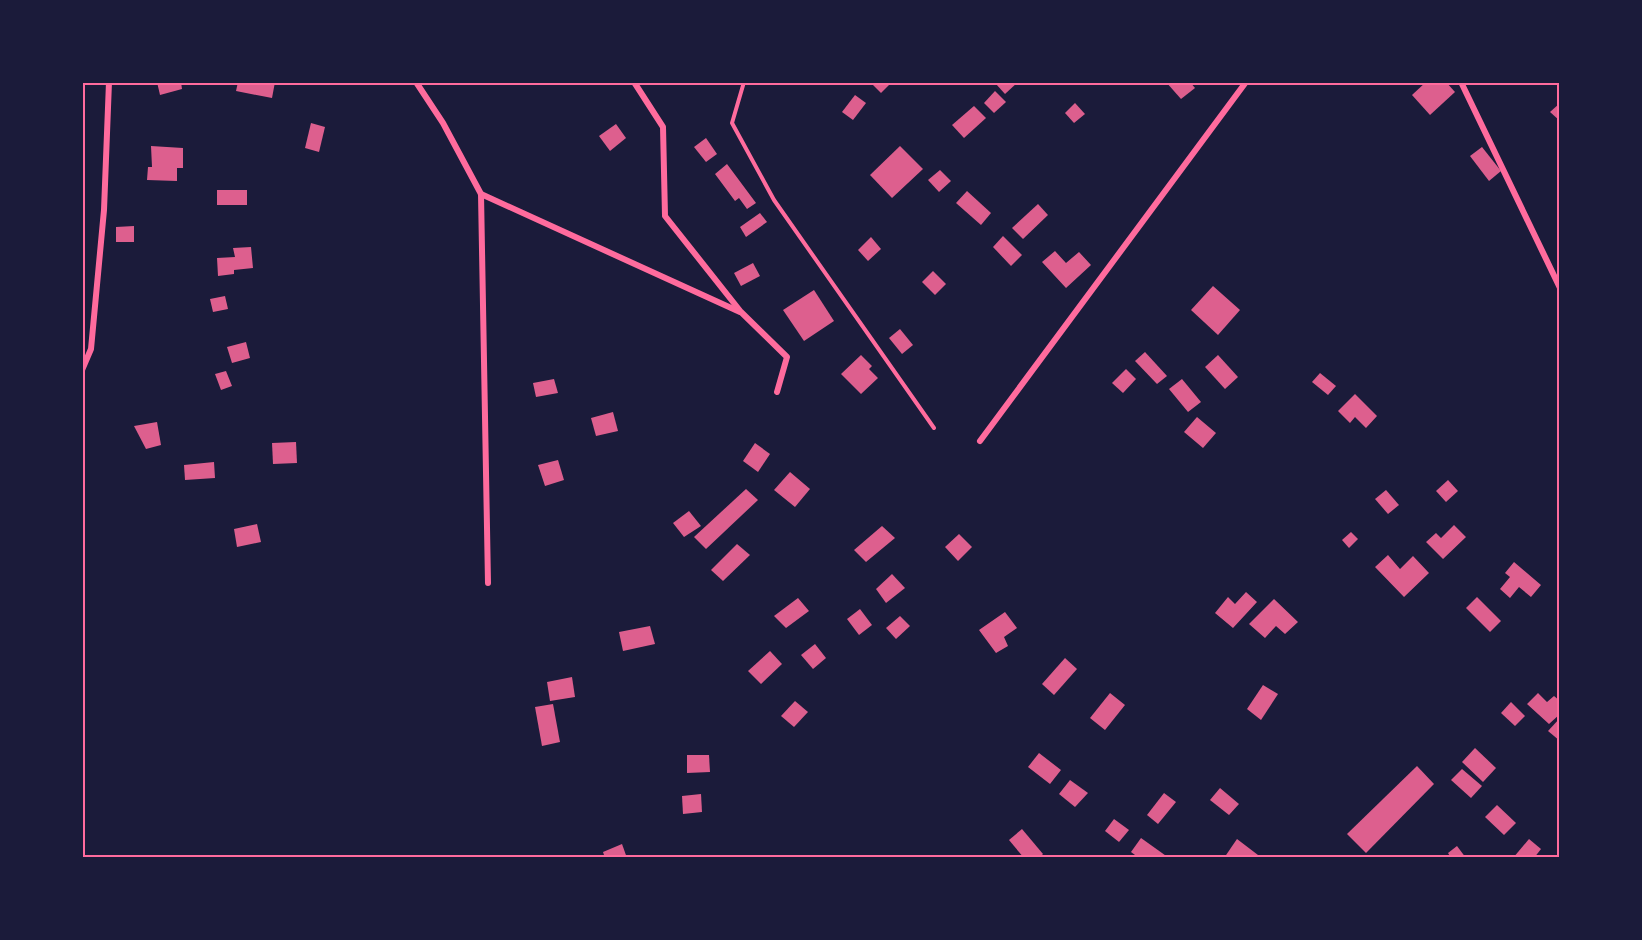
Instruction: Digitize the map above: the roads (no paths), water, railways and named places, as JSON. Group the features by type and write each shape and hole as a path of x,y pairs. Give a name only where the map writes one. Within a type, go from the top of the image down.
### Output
{"street":[{"path":"82,370 91,349 103,222 109,82"},
{"path":"416,82 443,123 481,194 488,583"},
{"path":"634,82 663,127 664,216 741,312 787,357 777,392"},
{"path":"980,441 1246,82"},
{"path":"1461,82 1560,288"},
{"path":"481,194 741,312"}]}
